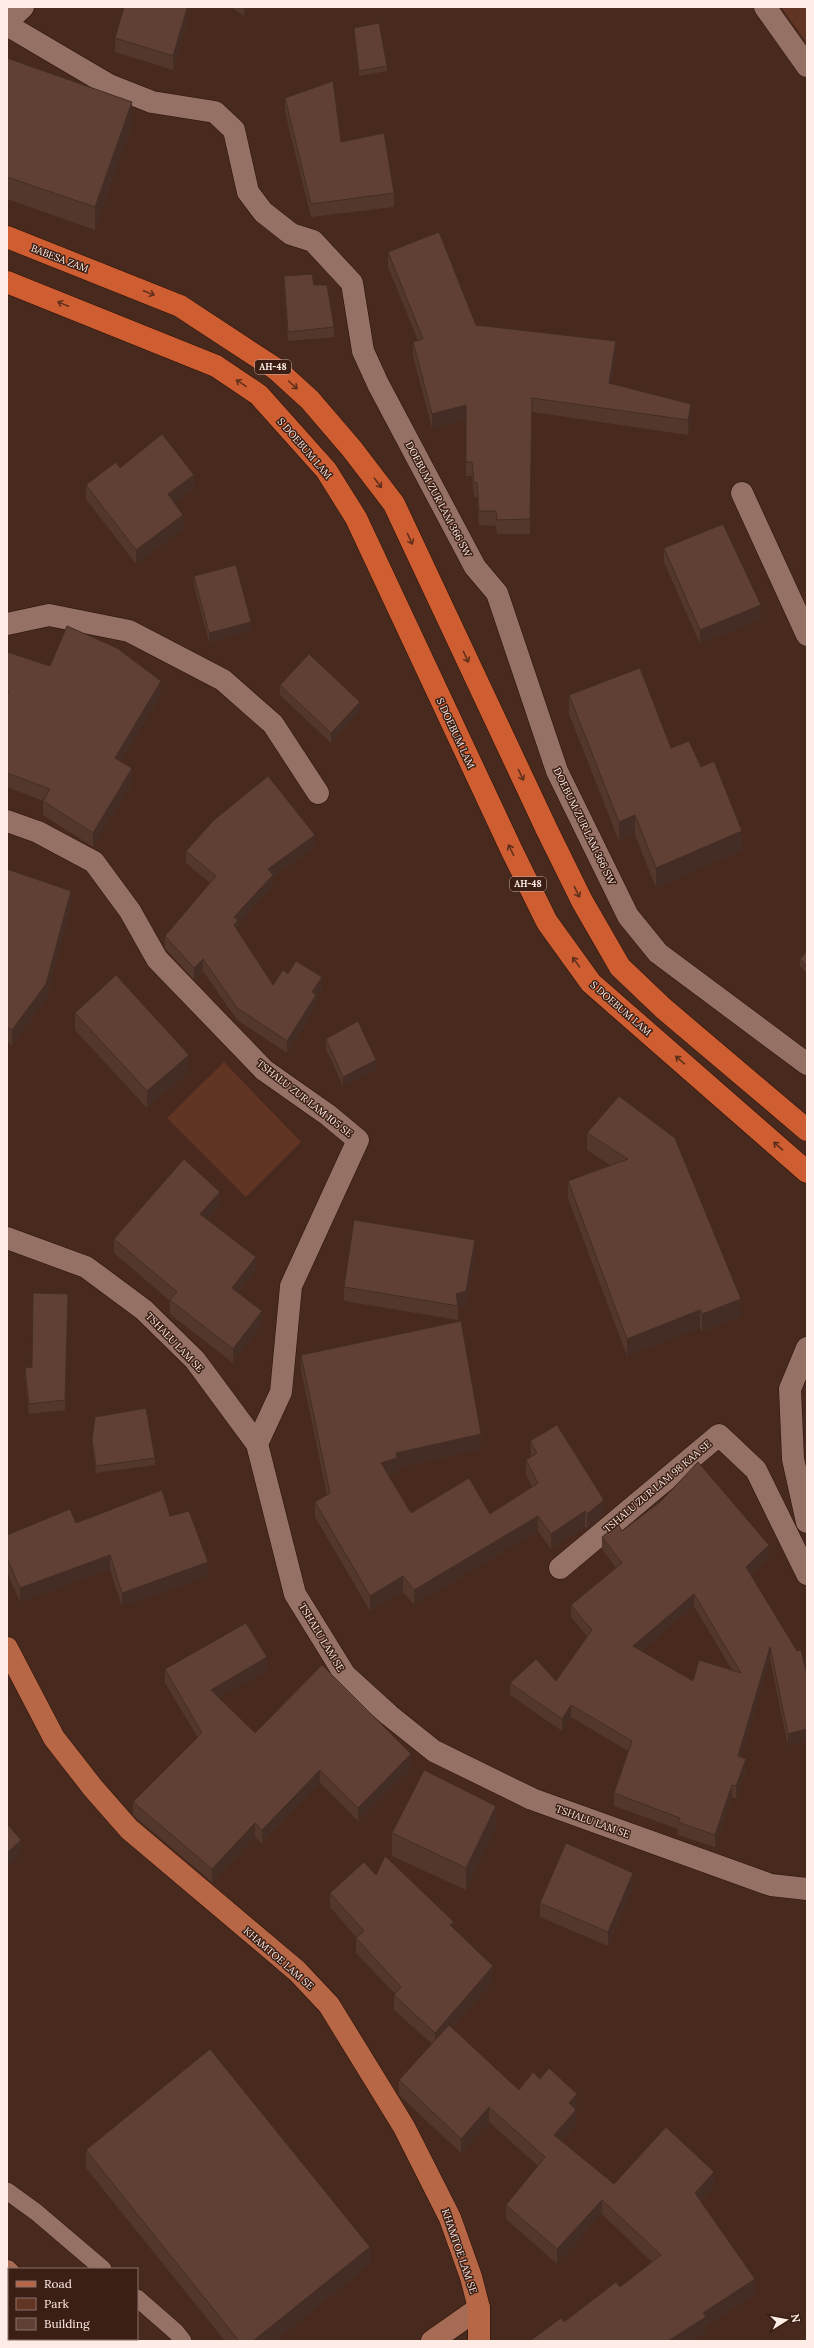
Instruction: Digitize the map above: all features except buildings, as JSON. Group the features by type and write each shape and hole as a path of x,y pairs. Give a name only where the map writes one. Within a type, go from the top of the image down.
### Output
{"highway":[{"name":"BABESA ZAM","path":"7,237 180,306 276,369 310,400 352,449 394,504 547,830 582,901 620,967 663,1008 807,1130"},
{"name":"S DOEBUM LAM","path":"7,282 216,366 259,395 326,470 356,518 512,851 547,922 591,983 807,1172"}],"main road":[{"name":"KHAMTOE LAM SE","path":"7,1648 54,1738 93,1788 129,1829 296,1971 330,2005 404,2127 450,2218 471,2277 478,2308 479,2341"}],"street":[{"path":"7,22 23,7"},
{"path":"765,7 807,66"},
{"name":"DOEBUM ZUR LAM 366 SW","path":"7,25 109,85 152,102 215,112 234,130 248,192 263,212 290,234 313,241 352,283 363,351 378,384 474,567 497,593 557,771 628,916 658,953 807,1064"},
{"path":"742,493 807,635"},
{"path":"7,624 49,616 129,631 223,680 273,724 318,793"},
{"name":"TSHALU ZUR LAM 105 SE","path":"7,821 38,832 94,862 130,910 157,959 264,1070 328,1115 358,1140 291,1286 281,1392 257,1444"},
{"name":"TSHALU LAM SE","path":"7,1238 86,1267 144,1310 195,1360 257,1444 295,1594 345,1675 389,1715 434,1751 532,1799 771,1884 807,1889"},
{"path":"807,1348 790,1389 794,1459 807,1522"},
{"name":"TSHALU ZUR LAM 98 KAA SE","path":"560,1568 719,1435 756,1470 807,1574"},
{"path":"432,2341 478,2308"}],"lane":[{"path":"7,2191 36,2212 102,2268"},
{"path":"138,2299 176,2332 183,2341"}],"green space":[{"path":"781,7 807,7 807,43"},
{"path":"224,1062 301,1142 246,1197 167,1118"}]}
